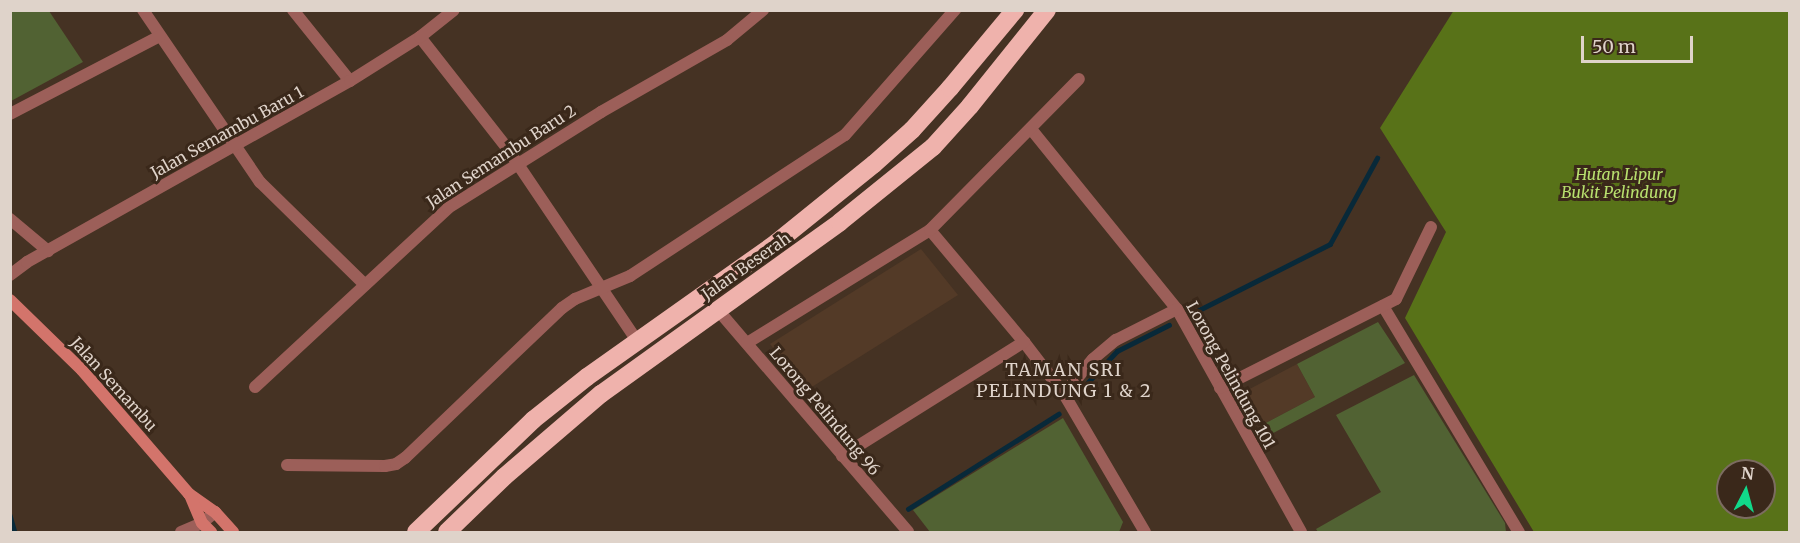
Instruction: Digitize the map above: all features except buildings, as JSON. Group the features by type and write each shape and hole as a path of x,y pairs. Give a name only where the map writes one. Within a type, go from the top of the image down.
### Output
{"highway":[{"name":"Jalan Beserah","path":"447,532 548,438 601,394 840,222 933,147 970,106 1047,10"},
{"name":"Jalan Beserah","path":"416,532 489,459 533,420 776,243 874,164 920,122 1009,13"},
{"path":"461,532 548,438"}],"main road":[{"name":"Jalan Semambu","path":"10,300 82,370 189,494 207,528"},
{"name":"Jalan Semambu","path":"189,494 215,512 233,532"}],"street":[{"path":"143,10 261,182 365,285"},
{"path":"293,10 350,81"},
{"name":"Jalan Semambu Baru 1","path":"10,275 48,251 350,81 420,37 454,10"},
{"name":"Jalan Semambu Baru 2","path":"255,387 432,220 516,164 727,40 763,10"},
{"path":"286,465 396,464 562,308 575,299 630,276 845,135 955,10"},
{"path":"10,114 160,36"},
{"path":"420,37 507,148 638,342"},
{"path":"747,343 930,230 1079,79"},
{"name":"Lorong Pelindung 101","path":"1030,129 1177,309 1301,532"},
{"path":"10,219 48,251"},
{"path":"1220,387 1396,299 1431,227"},
{"path":"930,230 1024,342 1064,394 1145,532"},
{"path":"1383,306 1518,532"},
{"path":"1064,394 1093,359 1116,340 1177,309"},
{"name":"Lorong Pelindung 96","path":"718,310 908,532"},
{"path":"842,456 1024,342"},
{"path":"181,532 207,528 215,512"}],"shaded area":[{"path":"921,249 958,295 807,390 770,344"},
{"path":"1297,364 1315,397 1260,426 1242,393"}],"green space":[{"path":"11,10 49,11 83,62 11,101"},
{"name":"Hutan Lipur Bukit Pelindung","path":"1454,10 1789,11 1789,532 1534,532 1405,318 1446,232 1380,128"},
{"path":"1378,322 1405,363 1266,437 1260,426 1315,397 1297,364"},
{"path":"1414,375 1505,523 1506,532 1318,532 1316,529 1381,492 1336,415"},
{"path":"1063,418 1123,522 1119,532 930,532 913,510"}],"waterway":[{"path":"1193,313 1330,244 1377,158"},
{"path":"1078,393 1117,351 1169,325"},
{"path":"908,509 1058,414"},
{"path":"10,515 15,532"}],"district":[{"name":"TAMAN SRI PELINDUNG 1 & 2","path":"1064,382"}]}
